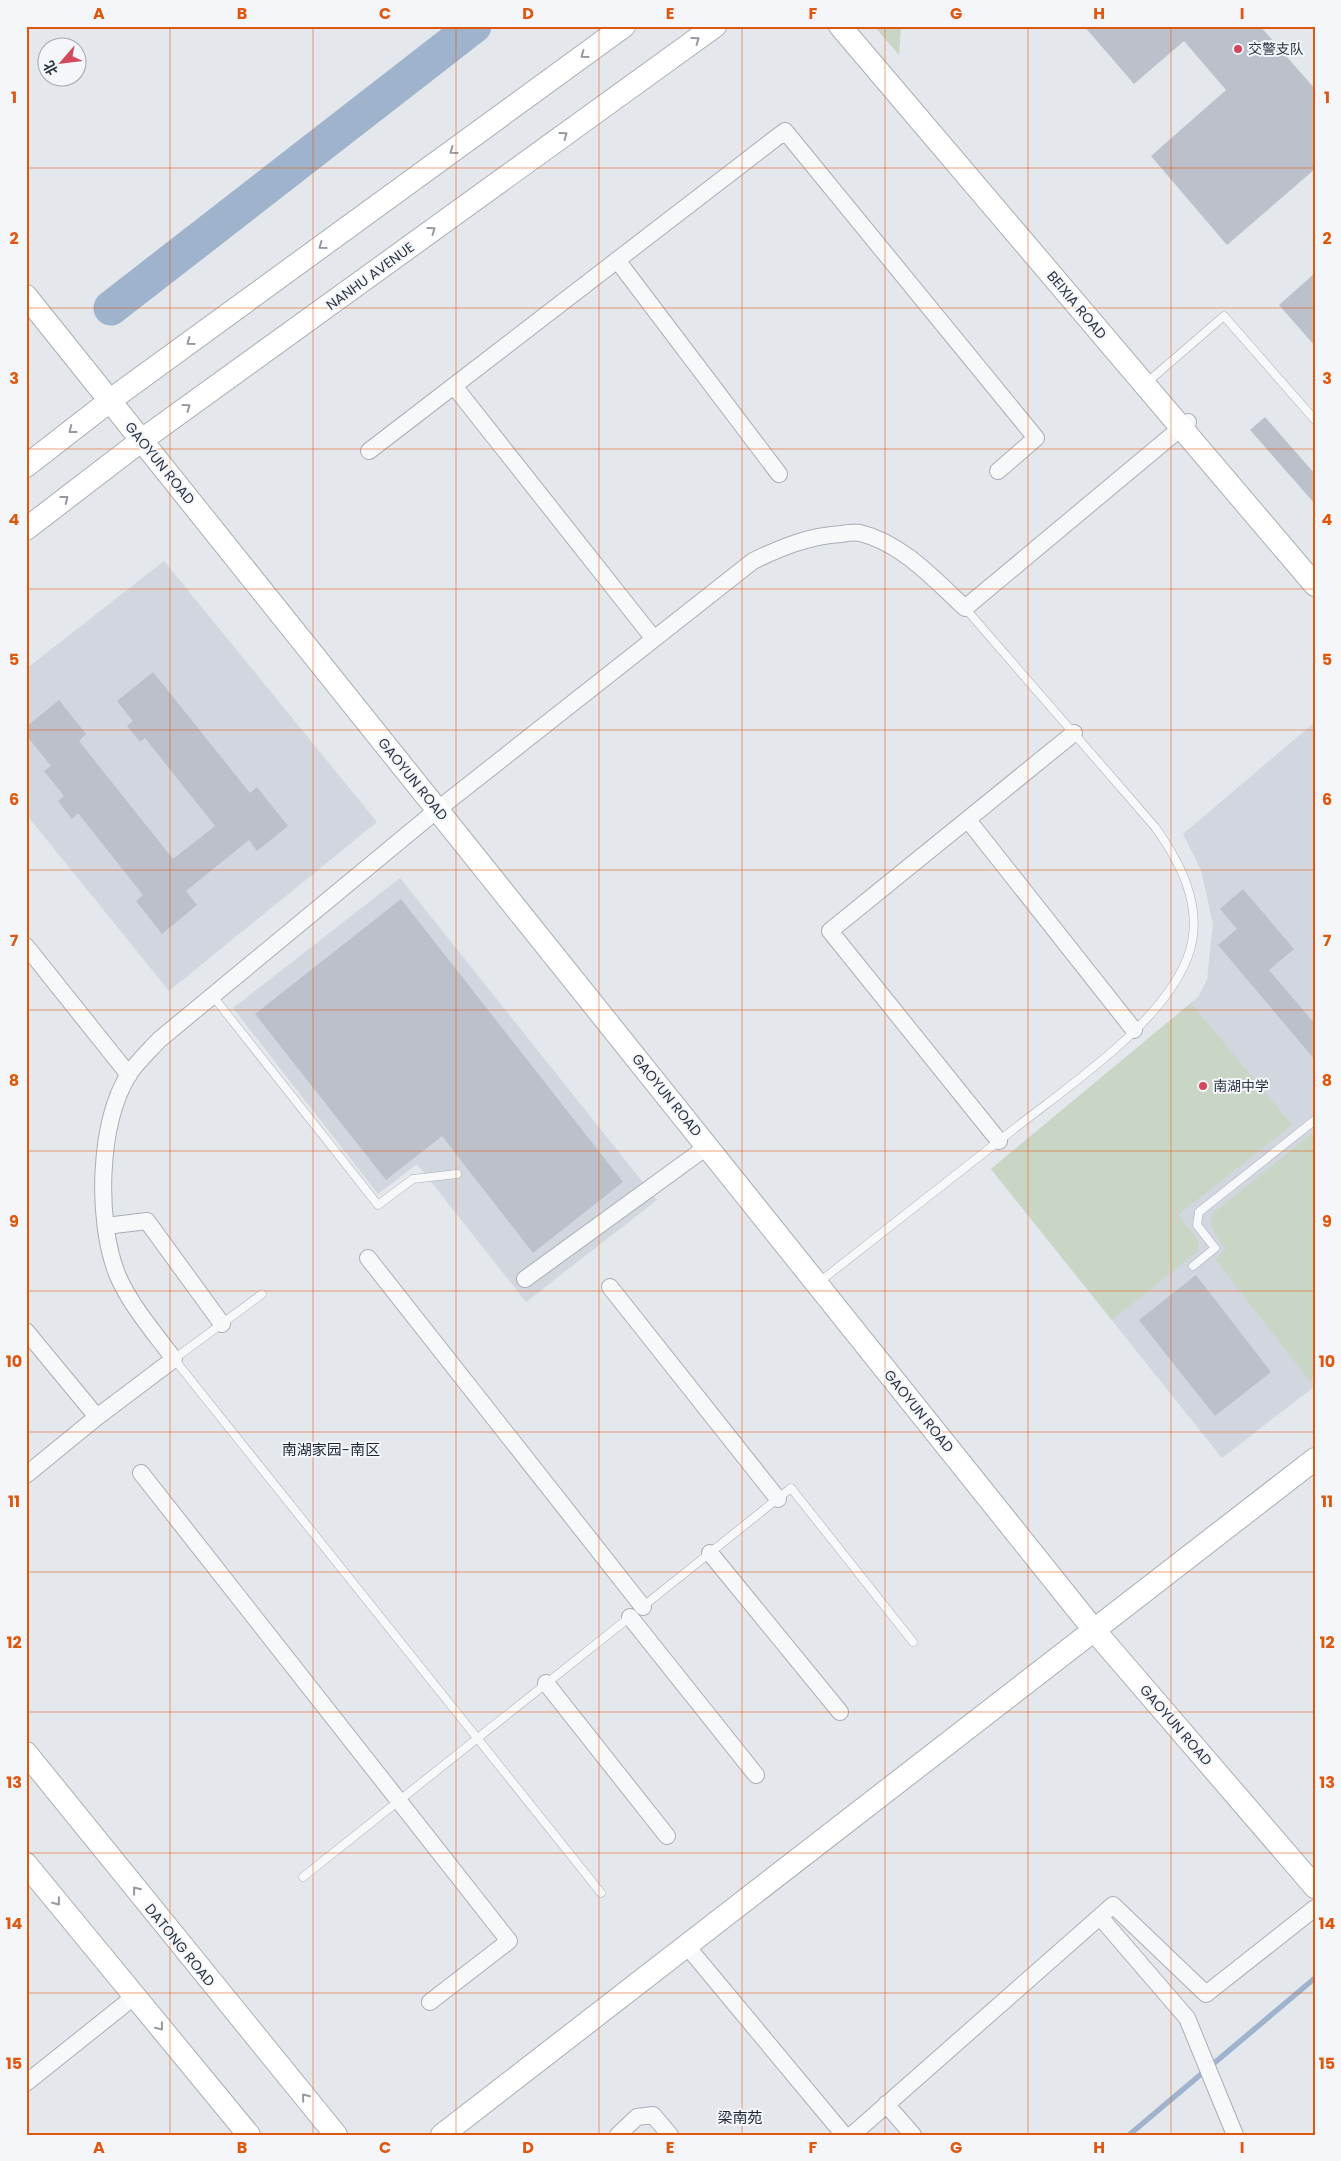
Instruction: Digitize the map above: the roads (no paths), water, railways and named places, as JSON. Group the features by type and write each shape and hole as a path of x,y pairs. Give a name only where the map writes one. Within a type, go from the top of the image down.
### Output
{"main road":[{"path":"26,466 114,399 624,26"},
{"name":"NANHU AVENUE","path":"26,529 145,438 716,26"},
{"name":"BEIXIA ROAD","path":"840,26 1185,426 1315,570"},
{"name":"BEIXIA ROAD","path":"849,26 1151,380 1185,426 1315,585"},
{"name":"GAOYUN ROAD","path":"26,286 145,438 820,1282 1102,1631 1315,1887"},
{"name":"GAOYUN ROAD","path":"26,296 114,399"},
{"name":"GAOYUN ROAD","path":"440,808 708,1146 820,1282"},
{"path":"1102,1631 1315,1458"},
{"path":"462,2135 690,1951 1102,1631 1315,1472"},
{"name":"GAOYUN ROAD","path":"1102,1631 1315,1876"},
{"name":"DATONG ROAD","path":"26,1753 336,2135"},
{"path":"26,1864 249,2135"},
{"path":"442,2135 690,1951"}],"street":[{"path":"369,451 785,131 1036,438 998,470"},
{"path":"617,260 779,474"},
{"path":"454,386 654,639"},
{"path":"26,1475 97,1417 174,1359 138,1310 117,1274 106,1226 102,1171 111,1118 129,1075 159,1040 440,808 754,561 785,545 823,535 859,533 892,546 925,570 965,608 1185,426"},
{"path":"999,1141 830,931 1074,734"},
{"path":"968,820 1134,1030"},
{"path":"26,946 129,1075"},
{"path":"525,1279 708,1146"},
{"path":"106,1226 147,1222 222,1324"},
{"path":"368,1258 636,1612 756,1775"},
{"path":"610,1286 778,1499"},
{"path":"26,1331 97,1417"},
{"path":"141,1473 509,1941 430,2002"},
{"path":"710,1553 840,1712"},
{"path":"546,1684 667,1836"},
{"path":"852,2135 1113,1906 1206,1994 1315,1908"},
{"path":"1100,1917 1187,2018 1236,2135"},
{"path":"690,1951 844,2135"},
{"path":"26,2083 135,1996"},
{"path":"886,2104 913,2135"},
{"path":"618,2135 637,2117 653,2115 670,2135"}],"lane":[{"path":"1151,380 1224,316 1315,420"},
{"path":"820,1282 1123,1042 1176,981 1190,949 1194,919 1188,885 1173,852 1155,827 965,608"},
{"path":"212,995 378,1205 413,1179 457,1174"},
{"path":"1192,1266 1215,1248 1197,1225 1199,1212 1315,1120"},
{"path":"262,1294 174,1359 602,1893"},
{"path":"303,1877 792,1488 913,1642"}],"waterway":[{"path":"111,308 474,26"},
{"path":"1129,2135 1315,1978"}],"place":[{"name":"交警支队","path":"1238,49"},
{"name":"南湖中学","path":"1203,1086"}],"district":[{"name":"南湖家园-南区","path":"331,1450"},
{"name":"梁南苑","path":"740,2118"}]}
